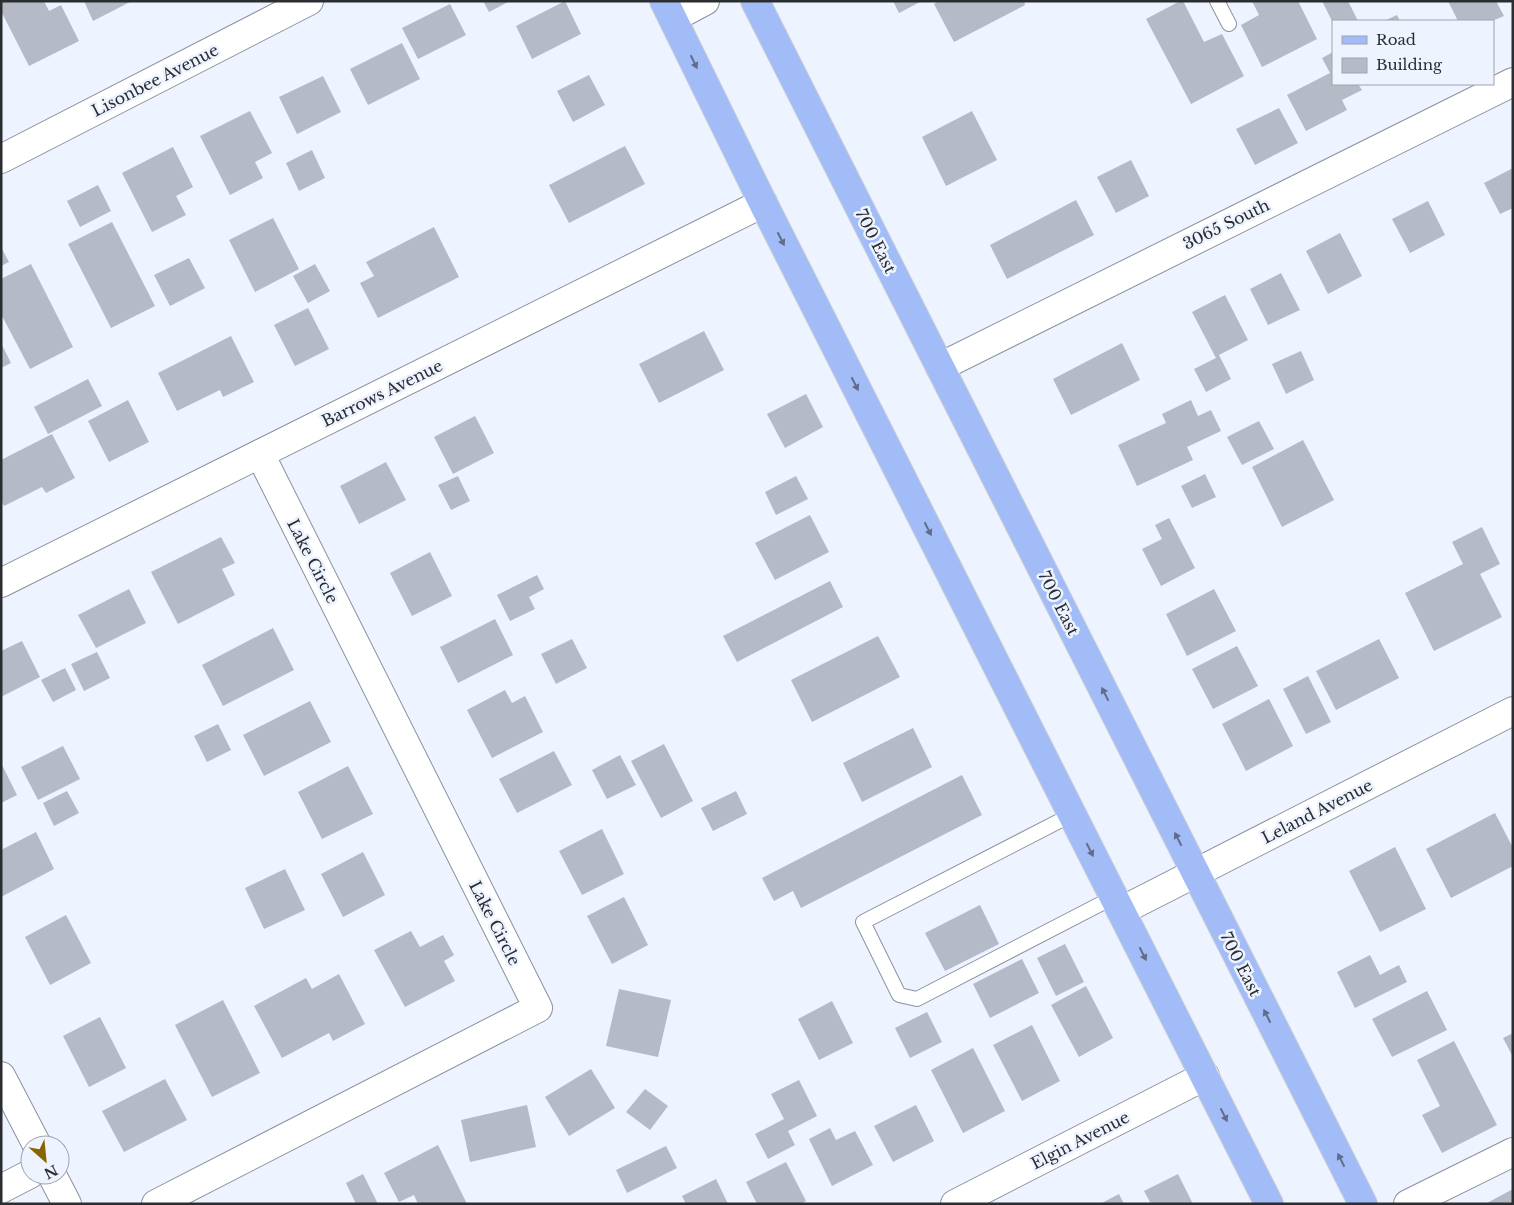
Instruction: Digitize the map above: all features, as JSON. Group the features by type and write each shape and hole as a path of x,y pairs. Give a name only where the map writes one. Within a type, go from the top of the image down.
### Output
{"main road":[{"name":"700 East","path":"756,1 1363,1204"},
{"path":"668,10 763,203 1269,1204"}],"street":[{"name":"Lisonbee Avenue","path":"1,159 309,1"},
{"path":"668,10 705,1"},
{"name":"3065 South","path":"940,367 1513,82"},
{"name":"Barrows Avenue","path":"1,583 763,203"},
{"name":"Lake Circle","path":"156,1204 538,1008 260,454"},
{"name":"Leland Avenue","path":"1118,904 1195,873 1513,711"},
{"path":"1,1076 32,1135"},
{"name":"Elgin Avenue","path":"955,1204 1205,1076"},
{"path":"1408,1204 1513,1152"},
{"path":"1,1190 20,1180"},
{"path":"57,1185 67,1204"}],"lane":[{"path":"1217,1 1229,24"},
{"path":"1072,814 863,922 899,995 916,999 1118,904"}],"building":[{"path":"1,1 44,1 49,11 61,5 79,41 29,66 1,11"},
{"path":"84,1 132,1 93,21"},
{"path":"483,1 510,1 489,12"},
{"path":"565,1 581,34 532,59 516,26"},
{"path":"893,1 922,1 899,13"},
{"path":"939,1 1024,1 1025,5 954,42 934,4"},
{"path":"1183,1 1204,42 1222,34 1244,76 1191,104 1146,19"},
{"path":"1252,1 1298,1 1317,39 1262,67 1241,25 1259,15"},
{"path":"1322,1 1348,1 1358,20 1332,21"},
{"path":"1448,1 1496,1 1504,16 1494,20 1458,20"},
{"path":"450,4 466,35 418,59 402,28"},
{"path":"1397,15 1400,20 1386,20"},
{"path":"402,43 420,79 368,105 350,69"},
{"path":"1332,53 1332,85 1359,85 1362,90 1342,100 1347,110 1306,131 1287,95 1330,73 1322,58"},
{"path":"589,75 605,105 573,122 557,91"},
{"path":"323,76 341,112 297,134 279,97"},
{"path":"1279,108 1298,143 1255,165 1236,129"},
{"path":"250,111 272,153 255,162 263,178 230,195 200,136"},
{"path":"972,111 997,160 946,186 922,137"},
{"path":"625,146 645,184 569,223 549,185"},
{"path":"173,147 193,187 176,196 186,215 152,232 122,173"},
{"path":"312,150 325,178 299,191 286,163"},
{"path":"1131,160 1149,196 1116,213 1097,177"},
{"path":"1513,168 1513,208 1500,214 1484,183"},
{"path":"98,185 111,211 80,227 67,201"},
{"path":"1076,200 1094,235 1007,279 990,245"},
{"path":"1428,201 1445,235 1410,253 1392,219"},
{"path":"273,218 299,269 255,292 229,240"},
{"path":"112,222 155,306 111,328 68,244"},
{"path":"434,227 459,277 378,318 360,283 374,276 366,262"},
{"path":"1340,233 1362,276 1328,294 1306,251"},
{"path":"1,247 9,262 1,266"},
{"path":"189,258 205,288 170,306 154,275"},
{"path":"31,264 73,347 30,369 1,314 1,279"},
{"path":"315,264 330,291 308,303 293,276"},
{"path":"1281,273 1300,310 1268,325 1250,289"},
{"path":"1225,295 1248,340 1219,355 1231,379 1206,392 1194,369 1216,358 1192,312"},
{"path":"308,308 329,349 295,366 274,325"},
{"path":"704,331 724,370 659,403 639,364"},
{"path":"231,336 254,382 223,397 220,390 177,411 158,373"},
{"path":"1,343 11,363 1,368"},
{"path":"1122,343 1140,380 1071,415 1053,379"},
{"path":"1301,351 1314,380 1286,394 1272,364"},
{"path":"88,379 102,406 48,434 34,407"},
{"path":"806,394 823,427 785,448 767,414"},
{"path":"128,400 149,442 109,462 88,421"},
{"path":"1191,400 1198,416 1211,410 1221,431 1187,447 1193,460 1137,486 1118,445 1166,423 1162,414"},
{"path":"475,416 494,453 453,474 434,437"},
{"path":"1259,421 1274,449 1242,465 1227,437"},
{"path":"52,434 75,478 46,493 42,487 4,506 1,500 1,460"},
{"path":"1303,440 1334,500 1282,527 1252,467"},
{"path":"386,462 406,500 359,524 340,486"},
{"path":"1205,474 1216,497 1192,508 1181,486"},
{"path":"458,476 470,501 451,510 438,485"},
{"path":"796,476 808,499 776,515 765,492"},
{"path":"810,515 829,552 775,580 755,543"},
{"path":"1169,518 1195,568 1161,586 1142,549 1162,539 1155,525"},
{"path":"1482,527 1500,564 1480,574 1502,617 1434,651 1405,593 1463,564 1452,542"},
{"path":"221,537 235,563 222,569 235,595 178,624 151,572"},
{"path":"430,552 452,596 412,616 390,573"},
{"path":"537,575 544,589 529,597 535,609 510,621 497,595"},
{"path":"830,581 843,607 737,662 723,636"},
{"path":"129,589 146,623 96,648 78,615"},
{"path":"1214,589 1236,631 1187,656 1166,614"},
{"path":"495,619 513,655 458,683 440,647"},
{"path":"273,628 294,670 223,706 202,665"},
{"path":"878,636 900,677 812,722 791,680"},
{"path":"572,639 587,668 556,684 541,654"},
{"path":"1379,639 1399,678 1336,710 1316,671"},
{"path":"22,641 40,677 1,697 1,651"},
{"path":"1237,646 1258,686 1213,709 1192,669"},
{"path":"97,652 110,678 84,691 71,664"},
{"path":"65,668 76,690 53,702 41,680"},
{"path":"1308,676 1331,722 1306,734 1283,689"},
{"path":"505,690 512,703 525,696 543,732 492,758 467,710"},
{"path":"1269,699 1293,746 1246,771 1222,724"},
{"path":"310,701 331,742 264,776 243,735"},
{"path":"218,724 231,750 207,762 194,736"},
{"path":"913,728 932,767 862,802 843,763"},
{"path":"664,744 693,801 661,818 631,761"},
{"path":"63,746 80,779 38,800 21,767"},
{"path":"554,751 572,785 517,813 499,779"},
{"path":"620,755 636,785 607,799 592,770"},
{"path":"1,763 17,795 1,803"},
{"path":"348,766 373,814 322,839 298,792"},
{"path":"962,775 982,815 801,908 793,891 774,901 762,878"},
{"path":"67,791 79,813 54,826 43,803"},
{"path":"736,791 747,814 713,831 701,808"},
{"path":"1495,813 1513,848 1513,866 1451,898 1426,849"},
{"path":"602,829 624,874 582,895 559,851"},
{"path":"36,832 54,869 1,897 1,850"},
{"path":"1395,847 1426,909 1380,932 1349,871"},
{"path":"363,852 385,895 343,917 321,874"},
{"path":"285,869 305,910 264,929 245,888"},
{"path":"624,897 648,945 612,964 587,916"},
{"path":"980,905 999,944 945,971 925,933"},
{"path":"66,915 91,963 50,985 25,937"},
{"path":"411,931 420,947 443,935 454,955 444,961 455,981 405,1007 374,950"},
{"path":"1065,944 1084,982 1056,996 1037,958"},
{"path":"1370,955 1380,975 1399,965 1407,982 1355,1008 1337,972"},
{"path":"1022,959 1039,993 990,1018 973,984"},
{"path":"339,974 365,1024 333,1041 329,1033 282,1058 254,1006 306,978 312,989"},
{"path":"1086,986 1113,1038 1079,1057 1051,1005"},
{"path":"619,989 671,1000 658,1057 606,1046"},
{"path":"1427,991 1447,1030 1392,1057 1372,1019"},
{"path":"223,1000 260,1073 212,1097 175,1025"},
{"path":"832,1001 853,1043 819,1060 798,1019"},
{"path":"927,1012 942,1042 910,1058 895,1028"},
{"path":"100,1017 126,1068 89,1087 63,1036"},
{"path":"1032,1025 1060,1081 1022,1101 993,1045"},
{"path":"1513,1033 1513,1057 1503,1038"},
{"path":"1454,1041 1497,1125 1442,1153 1422,1115 1440,1106 1417,1060"},
{"path":"973,1048 1005,1111 963,1133 931,1070"},
{"path":"591,1069 615,1108 569,1136 545,1097"},
{"path":"165,1079 187,1120 124,1152 102,1111"},
{"path":"799,1080 817,1116 788,1131 795,1145 768,1159 755,1134 784,1119 771,1094"},
{"path":"645,1089 668,1106 650,1130 626,1112"},
{"path":"527,1105 536,1147 470,1162 461,1120"},
{"path":"916,1105 934,1141 893,1162 874,1126"},
{"path":"830,1128 836,1140 855,1131 873,1165 832,1186 809,1139"},
{"path":"438,1145 467,1204 418,1204 414,1195 399,1202 384,1173"},
{"path":"666,1146 677,1168 627,1193 616,1170"},
{"path":"786,1162 806,1201 801,1204 757,1204 746,1182"},
{"path":"363,1174 378,1204 356,1204 346,1183"},
{"path":"1178,1174 1193,1204 1151,1204 1144,1191"},
{"path":"716,1179 728,1204 686,1204 682,1196"},
{"path":"1513,1189 1513,1204 1485,1204"},
{"path":"1119,1194 1124,1204 1100,1204"}]}
